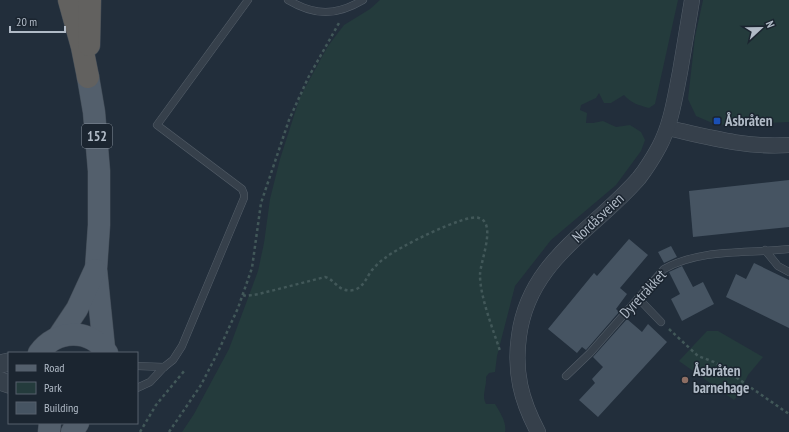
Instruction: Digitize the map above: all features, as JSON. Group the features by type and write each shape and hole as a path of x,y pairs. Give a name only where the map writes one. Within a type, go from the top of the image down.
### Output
{"highway":[{"path":"69,0 88,76"},
{"path":"88,76 90,0"}],"main road":[{"name":"152","path":"88,76 94,112 99,171 99,225 96,269 105,350"},
{"name":"152","path":"59,336 77,309 96,269"},
{"name":"152","path":"39,352 47,343 59,336 69,334 78,334 88,337 96,341 105,350"}],"street":[{"name":"Nordåsveien","path":"538,432 520,390 517,352 525,309 533,289 547,268 564,249 627,191 640,176 660,146 668,128 692,0"},
{"path":"668,128 701,136 748,144 765,146 789,145"}],"lane":[{"path":"138,388 150,382 173,360 182,346 244,198 242,190 157,125 248,0"},
{"path":"288,0 301,8 314,12 333,12 346,9 363,0"},
{"name":"Dyretråkket","path":"566,376 590,353 664,269 675,263 691,258 789,249"},
{"path":"765,250 778,266 789,272"},
{"path":"638,298 661,322"},
{"path":"138,366 164,367"}],"path":[{"path":"169,432 201,385 228,332 248,283 254,260 261,203 289,120 308,78 346,9"},
{"path":"243,295 259,294 325,277 330,278 338,287 346,290 355,290 362,286 375,266 386,257 415,240 455,223 470,218 479,218 484,221 487,227 487,238 480,274 482,291 500,353 518,371"},
{"path":"677,336 698,356 727,369 737,378 789,414"},
{"path":"140,432 156,405 185,370"}],"green space":[{"path":"380,0 678,0 655,104 649,108 638,105 624,95 611,103 604,103 599,93 596,98 581,105 580,110 587,113 586,123 603,121 616,127 630,125 641,132 645,140 641,151 616,185 551,240 515,286 497,356 495,372 489,373 486,377 484,394 486,404 495,404 499,410 504,421 505,432 182,432 194,414 229,349 258,271 264,243 270,199 280,159 300,97 328,46 344,25 370,9"},
{"path":"703,0 789,0 789,122 717,125 696,116 688,99 695,37"},
{"path":"707,331 718,331 763,357 748,375 739,394 734,400 679,361"}],"building":[{"path":"789,180 789,227 693,237 689,191"},
{"path":"629,239 648,255 620,288 627,294 616,309 619,312 586,350 582,347 577,353 548,329 594,273 597,276"},
{"path":"671,246 677,257 664,263 658,252"},
{"path":"754,263 789,280 789,328 726,297 736,274 746,279"},
{"path":"682,266 693,287 703,282 714,304 682,321 671,299 680,294 669,272"},
{"path":"627,319 642,332 648,324 667,342 598,417 579,400 595,383 592,379 603,367 593,357"}],"place":[{"name":"Åsbråten","path":"717,121"},
{"name":"Åsbråten barnehage","path":"685,380"}]}
